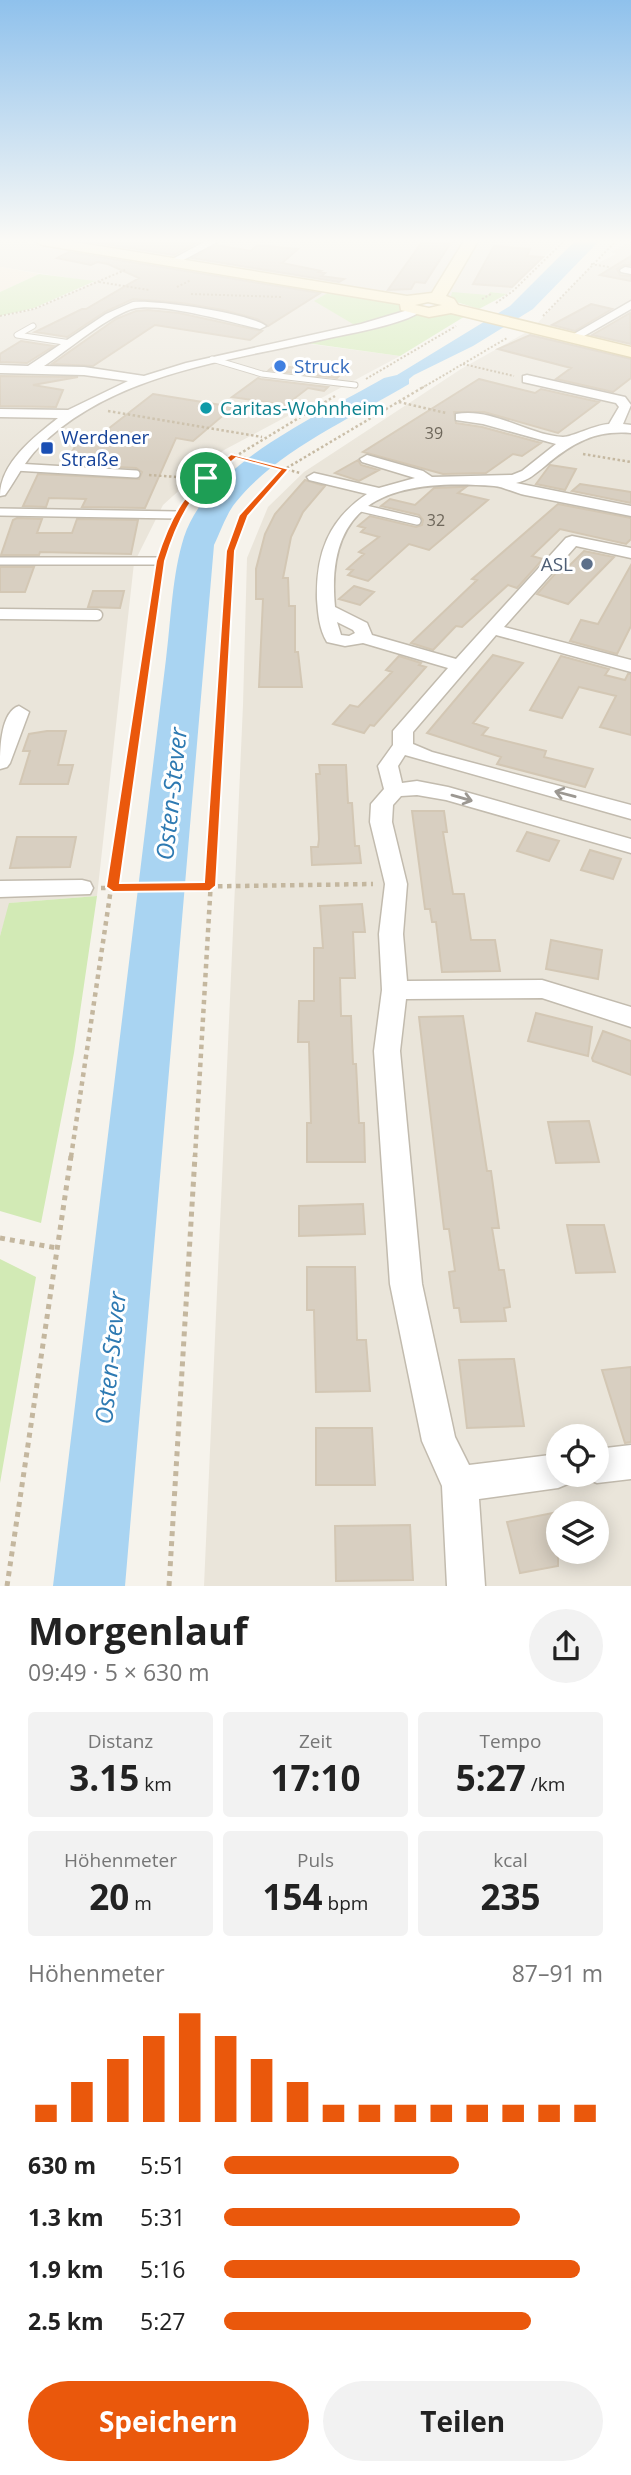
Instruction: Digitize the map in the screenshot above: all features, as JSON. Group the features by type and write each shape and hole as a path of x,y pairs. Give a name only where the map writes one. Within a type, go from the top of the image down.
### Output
{"street":[{"path":"32,369 115,315"},
{"path":"209,315 260,326"},
{"path":"0,492 17,465 46,432 86,406 145,379 212,359 358,328 390,315"},
{"path":"496,315 631,352"},
{"path":"573,338 612,315"},
{"path":"0,369 84,371 145,379"},
{"path":"527,379 620,400 626,407 615,426"},
{"path":"0,414 72,414"},
{"path":"461,417 484,420 562,445"},
{"path":"458,665 361,637 345,642 333,638 324,592 327,555 333,535 357,507 377,492 427,480 502,482 522,477 577,434 615,426 631,429"},
{"path":"367,459 418,474 427,480"},
{"path":"0,463 17,465"},
{"path":"314,477 377,492"},
{"path":"502,482 523,490 631,511"},
{"path":"395,790 386,773 390,758 403,747 403,731 458,665 572,541 631,553"},
{"path":"492,629 631,666"},
{"path":"0,763 19,712"},
{"path":"403,747 425,756 631,812"},
{"path":"466,1586 460,1484 439,1441 406,1284 387,1051 395,990 391,934 397,884 381,822 382,804 395,790 417,788 448,794 631,846"},
{"path":"0,889 82,888"},
{"path":"395,990 542,989 631,1017"},
{"path":"609,1465 631,1462"},
{"path":"460,1484 546,1473"}],"lane":[{"path":"33,326 18,335 71,343"},
{"path":"212,359 270,374 355,385"},
{"path":"17,465 136,474"},
{"path":"357,507 417,521"},
{"path":"0,512 177,515"},
{"path":"0,561 160,561"},
{"path":"0,614 97,615"}],"path":[{"path":"7,1586 160,561 166,539 177,515 206,478 264,437 442,337 471,315"},
{"path":"169,1586 231,551 244,515 284,469 530,324 539,315"},
{"path":"461,363 527,379"},
{"path":"397,401 461,417"},
{"path":"86,406 264,437"},
{"path":"562,445 631,462"},
{"path":"236,456 284,469"},
{"path":"136,474 206,478"},
{"path":"113,887 397,884"},
{"path":"0,1238 57,1249"}],"shaded area":[{"path":"339,315 359,327 295,342 400,356 224,450 163,505 134,563 97,896 10,903 0,936 0,317"},
{"path":"545,315 631,315 631,1586 204,1586 243,705 247,558 268,507 304,472 461,369 532,329"}],"green space":[{"path":"338,315 467,315 400,356 292,341 358,327"},
{"path":"97,896 74,1053 41,1223 0,1211 0,936 9,903"},
{"path":"0,1259 36,1277 0,1483"}],"water":[{"name":"Osten-Stever","path":"495,315 523,315 473,346 414,375 409,379 409,384 317,436 273,466 253,483 232,507 214,545 125,1586 53,1586 172,598 184,537 197,510 216,486 241,464 299,425 384,378 397,375"}],"building":[{"path":"70,315 100,315 67,337 35,332"},
{"path":"126,315 188,315 262,331 250,340 155,325 93,366 52,364 116,319"},
{"path":"242,315 285,315 268,326 257,319"},
{"path":"571,315 602,315 575,331 552,325"},
{"path":"627,315 630,315 631,344 592,335"},
{"path":"530,335 631,359 631,378 613,392 556,379 571,368 498,349"},
{"path":"21,341 54,346 27,363 0,362 0,354"},
{"path":"275,365 341,374 337,378 269,370"},
{"path":"0,376 78,377 33,385 63,390 56,407 0,406"},
{"path":"258,378 328,387 324,391 308,388 286,405 232,397"},
{"path":"479,379 535,393 541,389 599,402 558,433 484,412 454,412 456,423 541,443 522,456 513,454 486,473 443,474 363,452"},
{"path":"153,394 233,407 193,441 176,438 145,508 82,507 86,499 49,498 46,507 23,506 38,474 139,479 142,472 136,468 61,464 77,443 90,443"},
{"path":"358,460 361,465 379,470 359,481 335,473"},
{"path":"550,465 576,469 565,490 536,484"},
{"path":"305,480 325,486 303,512 291,537 283,578 288,578 289,606 295,606 295,652 298,652 302,687 259,687 263,599 256,599 256,569 265,534 275,514"},
{"path":"580,484 631,492 631,503 572,491"},
{"path":"466,487 458,493 488,500 429,550 409,544 368,581 348,575 353,570 347,569 364,554 359,552 379,537 361,532 365,528 358,526 370,516 416,527 422,525 423,520 419,515 381,506 390,499 415,505 434,488"},
{"path":"558,504 631,518 631,539 626,544 560,529 532,556 543,559 517,588 508,585 462,627 456,626 433,650 411,643 477,580 472,579"},
{"path":"42,519 37,533 72,533 77,519 138,520 131,554 40,552 39,555 1,555 13,520"},
{"path":"584,551 614,557 568,604 537,594 563,565 569,566"},
{"path":"631,565 631,626 617,654 570,641 581,620 598,624"},
{"path":"0,567 34,567 25,592 0,592"},
{"path":"354,586 374,592 360,605 339,599"},
{"path":"93,591 124,591 120,608 88,607"},
{"path":"493,655 523,663 473,723 488,728 482,735 546,751 544,757 593,769 585,787 497,764 501,757 427,733"},
{"path":"399,656 426,667 374,726 370,725 364,733 333,724 350,705 358,707 392,672 386,670"},
{"path":"561,656 609,669 605,675 625,680 628,674 631,674 631,735 600,727 616,696 579,687 562,718 530,710"},
{"path":"66,731 58,765 73,765 68,784 20,784 30,751 23,751 29,734"},
{"path":"319,765 346,765 348,803 352,803 355,846 359,846 361,863 312,865 311,847 318,847 319,839 316,774 320,774"},
{"path":"412,811 444,811 447,832 443,832 453,894 464,894 471,940 495,940 500,971 442,972 436,922 432,922 430,909 425,909"},
{"path":"527,832 559,841 549,861 517,851"},
{"path":"17,837 76,837 70,867 10,868"},
{"path":"590,850 621,859 613,879 581,870"},
{"path":"362,904 365,932 353,932 355,978 340,978 341,1016 351,1016 359,1123 364,1123 365,1162 307,1162 307,1123 311,1123 309,1042 298,1042 299,1001 314,1001 314,948 323,948 320,906"},
{"path":"551,940 602,950 598,979 546,969"},
{"path":"536,1013 592,1027 588,1056 528,1041"},
{"path":"463,1016 487,1171 491,1171 499,1228 492,1228 499,1270 504,1270 510,1307 504,1308 506,1321 461,1322 459,1308 454,1308 449,1272 455,1271 449,1229 444,1229 419,1017"},
{"path":"603,1031 631,1041 631,1075 593,1061"},
{"path":"589,1121 599,1162 556,1163 548,1122"},
{"path":"363,1204 365,1234 299,1236 299,1206"},
{"path":"567,1225 604,1225 615,1272 576,1273"},
{"path":"307,1267 355,1267 357,1340 366,1340 370,1391 316,1392 314,1310 307,1310"},
{"path":"514,1359 524,1426 467,1428 459,1360"},
{"path":"631,1367 631,1442 625,1443 602,1370"},
{"path":"316,1428 372,1428 375,1485 316,1485"},
{"path":"546,1514 546,1564 558,1566 520,1573 507,1522"},
{"path":"410,1525 413,1580 336,1581 335,1526"}],"place":[{"name":"Struck","path":"280,366"},
{"name":"Caritas-Wohnheim","path":"206,408"},
{"name":"Werdener Straße","path":"47,448"},
{"name":"ASL","path":"587,564"}],"route":[{"path":"234,455 285,469 244,515 231,551 210,886 113,887 160,561 172,524 206,478 234,455"}]}
